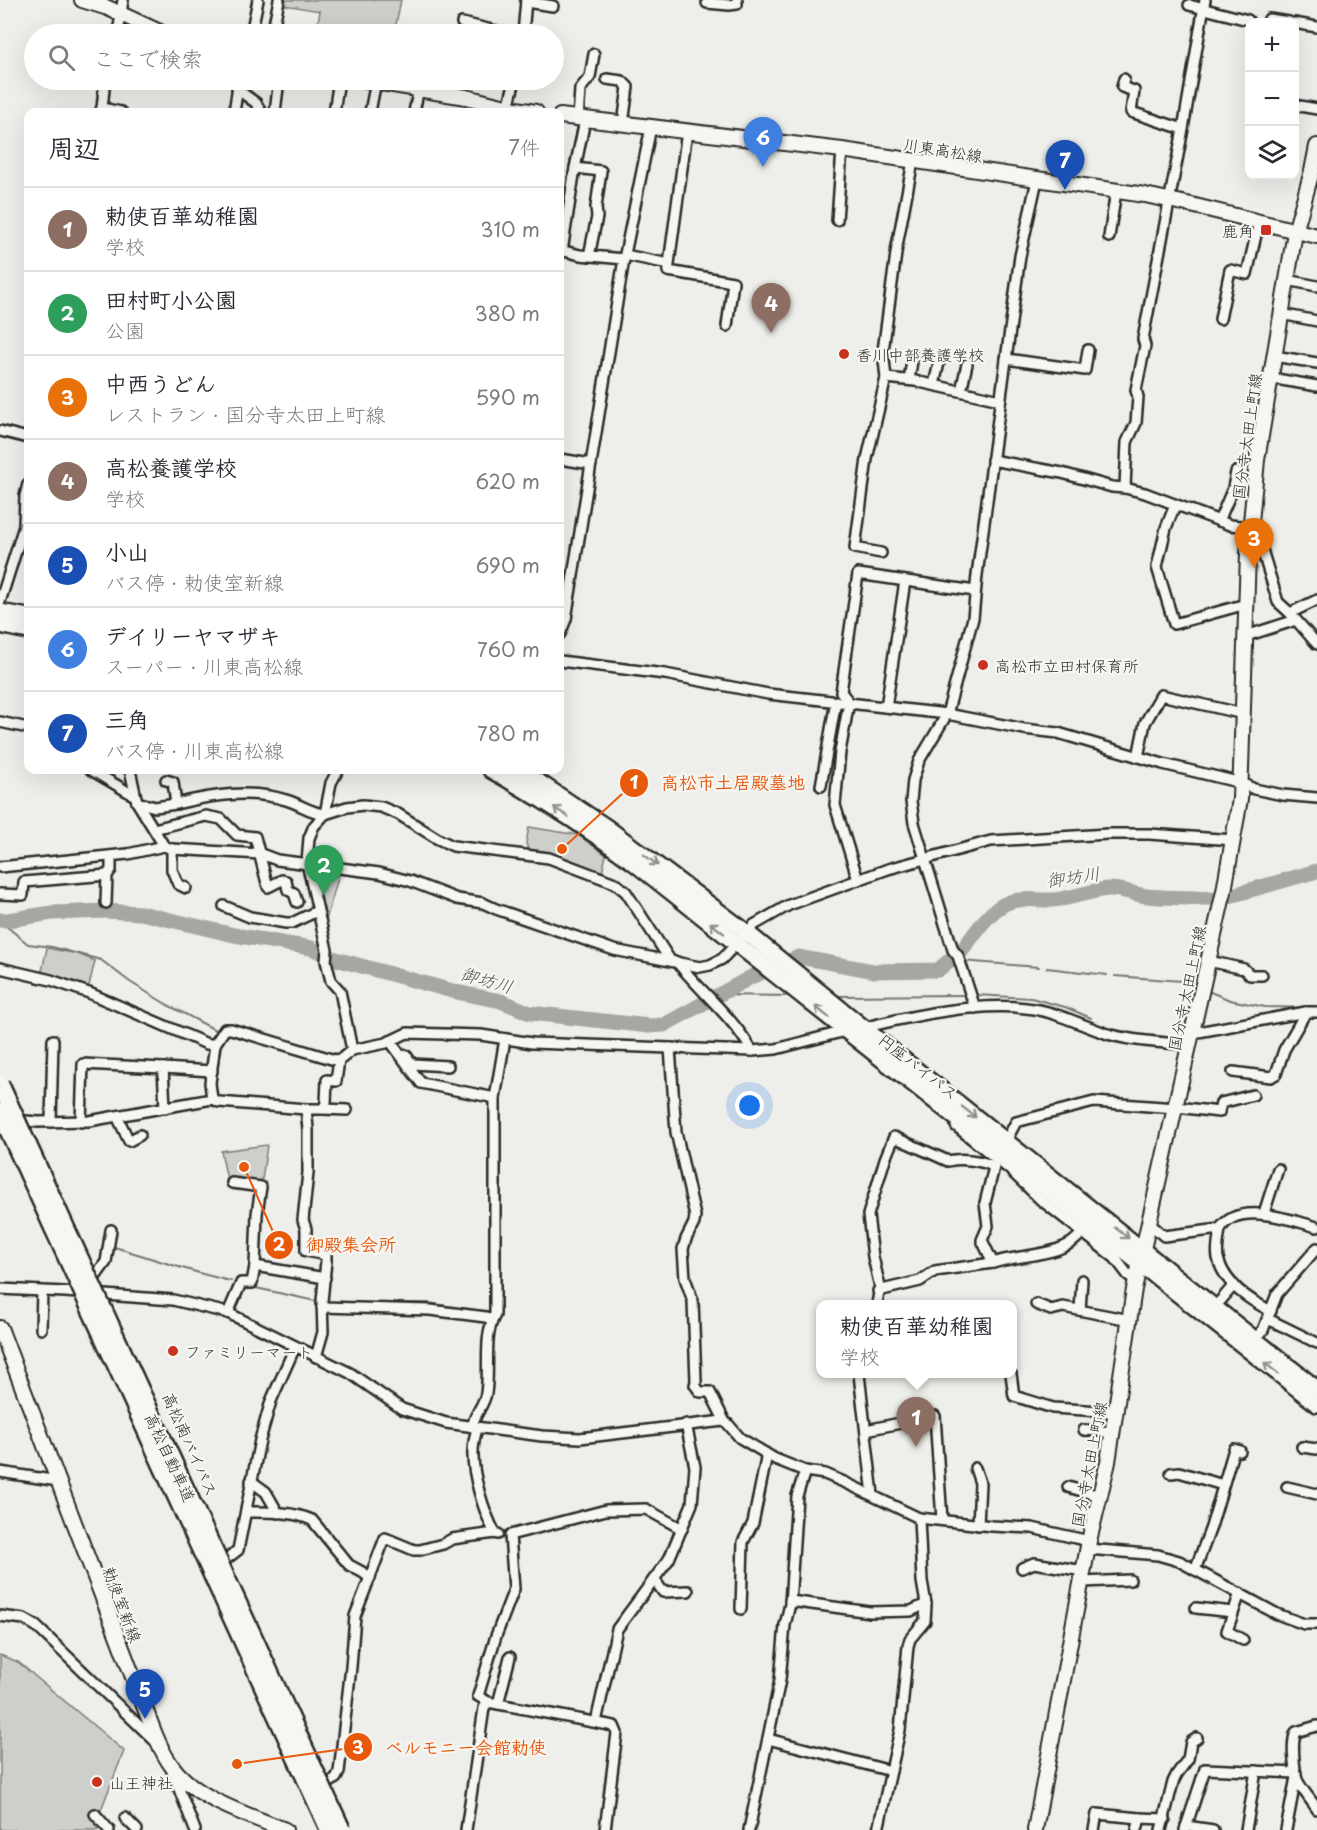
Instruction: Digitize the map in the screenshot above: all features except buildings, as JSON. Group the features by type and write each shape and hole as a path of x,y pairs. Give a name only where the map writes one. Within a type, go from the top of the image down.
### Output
{"highway":[{"path":"0,612 24,616"},
{"path":"0,625 24,630"},
{"name":"円座バイパス","path":"497,774 534,794 600,837 741,937 777,957 793,969 863,1028 1006,1141 1317,1404"},
{"name":"円座バイパス","path":"523,774 606,827 741,937 763,965 842,1032 1142,1257 1215,1307 1317,1389"},
{"name":"高松南バイパス","path":"0,1073 349,1830"},
{"name":"高松自動車道","path":"0,1083 342,1830"},
{"name":"高松自動車道","path":"0,1112 329,1830"},
{"path":"0,1125 322,1830"}],"main road":[{"path":"82,0 122,7 148,24"},
{"path":"429,90 466,97 501,108"},
{"name":"川東高松線","path":"564,117 842,150 1116,191 1170,201 1317,236"},
{"name":"国分寺太田上町線","path":"1035,1830 1089,1545 1113,1432 1136,1281 1177,1108 1234,840 1242,783 1246,604 1250,527 1257,460 1295,232 1317,146"},
{"name":"勅使室新線","path":"0,1328 160,1746 171,1765 185,1781 208,1797 285,1830"}],"street":[{"path":"253,24 258,0"},
{"path":"274,24 279,0"},
{"path":"707,3 729,5 737,4 737,0"},
{"path":"524,24 526,1 553,6"},
{"path":"1189,5 1204,5 1245,19"},
{"path":"1125,488 1127,442 1136,423 1138,397 1136,390 1145,346 1143,339 1204,5"},
{"path":"119,24 122,7"},
{"path":"255,16 274,21"},
{"path":"462,23 466,24"},
{"path":"1299,24 1317,27"},
{"path":"564,232 581,119 580,89 590,77 594,54"},
{"path":"1124,78 1122,87 1134,91 1131,112 1183,129"},
{"path":"607,79 622,81 628,87 623,124"},
{"path":"101,108 104,90"},
{"path":"235,108 237,90"},
{"path":"244,90 259,108"},
{"path":"276,108 278,90"},
{"path":"335,108 337,90"},
{"path":"369,90 370,108"},
{"path":"415,108 419,90"},
{"path":"504,108 511,90"},
{"path":"1299,106 1317,109"},
{"path":"564,624 625,257 651,127"},
{"path":"687,131 669,271 733,282 727,326"},
{"path":"837,220 842,150"},
{"path":"881,553 855,548 867,459 886,378 883,351 897,246 913,161"},
{"path":"574,168 601,171 596,207 597,217 589,256"},
{"path":"975,1008 958,956 953,950 924,858 914,823 911,801 913,780 920,761 947,714 973,618 1020,256 1037,180"},
{"path":"1109,237 1116,191"},
{"path":"1220,319 1230,270 1247,274 1259,222"},
{"path":"564,252 669,264"},
{"path":"1287,280 1317,286"},
{"path":"1281,314 1317,321"},
{"path":"1006,359 1085,370 1088,350"},
{"path":"909,380 913,356"},
{"path":"1274,356 1317,363"},
{"path":"934,385 940,358"},
{"path":"961,391 967,364"},
{"path":"886,378 909,380 1000,399"},
{"path":"1270,378 1317,386"},
{"path":"0,431 24,437"},
{"path":"564,460 591,464"},
{"path":"992,460 1062,473 1112,487 1145,493 1230,525 1250,527 1259,540 1278,602 1317,644"},
{"path":"1219,521 1233,488 1236,472"},
{"path":"1175,506 1166,528 1157,567 1174,624 1246,604"},
{"path":"0,602 24,526"},
{"path":"858,880 835,805 840,752 849,702 841,692 858,574 975,591"},
{"path":"886,707 905,581"},
{"path":"1246,636 1293,616 1317,600"},
{"path":"564,662 665,674 768,694 947,714 1058,733 1268,792 1317,798"},
{"path":"1138,757 1145,723 1161,695 1244,714"},
{"path":"820,786 836,701"},
{"path":"0,722 24,727"},
{"path":"97,774 148,806 156,807 213,796 256,793 288,800 316,813 325,814 355,806 381,807 453,846 549,858 615,883 626,892 674,961 710,997 746,1040 752,1051"},
{"path":"131,774 136,799 168,848 172,870 178,884 186,888"},
{"path":"336,774 331,783 325,814 314,826 309,838 307,863 327,950 326,961 331,981 340,991 351,1050"},
{"path":"166,780 173,782 176,804"},
{"path":"154,829 206,816 221,819 237,835 255,837 268,887 282,880 286,881 288,890 294,893 297,902"},
{"path":"0,867 168,848 261,854 277,860 389,875 457,899 483,903 614,950 641,957 700,966 710,965 722,959 741,937 780,909 924,858 991,841 1098,834 1149,834 1234,840"},
{"path":"106,903 107,875 111,870 111,856"},
{"path":"29,864 30,881"},
{"path":"0,894 23,895 24,882 107,875"},
{"path":"224,906 250,917 286,923 292,923 317,911"},
{"path":"1209,961 1244,969 1250,975 1262,975"},
{"path":"0,968 89,993 195,1039 215,1044"},
{"path":"323,1108 326,1103 327,1080 336,1081 339,1060 351,1050 386,1043 407,1033 481,1035 532,1043 752,1051 776,1049 907,1017 975,1008 1010,1006 1043,1010 1110,1035 1192,1039 1306,1012 1317,1012"},
{"path":"1233,1072 1271,1077 1276,1074 1284,1050 1306,1012"},
{"path":"212,1099 210,1083 215,1044 225,1029 339,1060"},
{"path":"842,1032 1009,1168 1041,1200 1115,1258 1128,1275 1136,1281"},
{"path":"495,1533 483,1505 472,1450 474,1417 486,1395 489,1324 495,1314 497,1181 495,1098 505,1039"},
{"path":"51,1122 53,1040"},
{"path":"392,1040 412,1064 448,1066"},
{"path":"392,1040 421,1083 495,1098"},
{"path":"670,1048 676,1132 695,1216 683,1249 685,1278 693,1301 695,1385 700,1392 710,1392 725,1422 740,1438 775,1459 805,1471 825,1474 920,1518 978,1525 1032,1528 1089,1545 1158,1555 1179,1561 1292,1621 1317,1624"},
{"path":"81,1122 84,1064 212,1071"},
{"path":"163,1068 165,1108"},
{"path":"1006,1141 1016,1122 1094,1102 1219,1112 1221,1103 1253,1095"},
{"path":"0,1118 22,1121 81,1122 212,1099 219,1102 347,1110"},
{"path":"306,1109 308,1173 303,1220 306,1229 306,1251 326,1255 322,1304 323,1332 316,1357"},
{"path":"117,1116 129,1141 140,1135"},
{"path":"877,1300 868,1215 894,1137 948,1161 988,1164 994,1167 985,1203 988,1226 982,1240 993,1263"},
{"path":"1264,1213 1278,1169"},
{"path":"228,1313 241,1283 252,1283 255,1266 256,1214 261,1187 232,1184"},
{"path":"1317,1227 1264,1213 1234,1217 1224,1223 1220,1229 1218,1256 1227,1277 1247,1297 1269,1315 1317,1343"},
{"path":"1150,1224 1164,1236 1220,1229"},
{"path":"95,1277 106,1262 111,1230"},
{"path":"878,1291 920,1281 935,1271 993,1263 1056,1250 1067,1246 1082,1232"},
{"path":"1255,1339 1263,1330 1277,1294 1317,1248"},
{"path":"255,1266 325,1278"},
{"path":"1080,1310 1082,1280"},
{"path":"1215,1307 1234,1285"},
{"path":"0,1290 75,1292 173,1300 228,1313 363,1380 411,1412 447,1423 474,1428 580,1438 715,1420 725,1422"},
{"path":"42,1292 42,1329"},
{"path":"322,1304 430,1310 486,1317 492,1320"},
{"path":"1036,1304 1051,1310 1063,1306 1130,1320"},
{"path":"224,1561 238,1550 260,1440 271,1401 295,1347"},
{"path":"860,1378 873,1495"},
{"path":"1012,1378 1014,1396 1053,1408 1116,1412"},
{"path":"866,1430 935,1416 942,1520"},
{"path":"596,1722 617,1629 669,1559 692,1504 695,1467 686,1424"},
{"path":"1084,1430 1113,1432"},
{"path":"1302,1448 1317,1449"},
{"path":"1195,1570 1211,1527 1234,1449 1240,1451"},
{"path":"741,1609 743,1542 753,1523 766,1459 765,1453"},
{"path":"975,1468 980,1483 978,1525"},
{"path":"749,1830 778,1690 790,1601 797,1496 805,1471"},
{"path":"1171,1473 1179,1472 1223,1485"},
{"path":"0,1473 58,1481"},
{"path":"251,1481 266,1492 278,1513"},
{"path":"1068,1487 1100,1496"},
{"path":"1287,1487 1317,1494"},
{"path":"508,1538 510,1535 606,1510 646,1509 681,1529"},
{"path":"246,1512 278,1513 312,1520 349,1565 370,1578"},
{"path":"878,1830 900,1730 908,1646 910,1639 925,1621 926,1604 922,1581 920,1518"},
{"path":"328,1784 336,1778 339,1772 355,1616 385,1538 414,1550 420,1550 452,1539 495,1533 508,1538"},
{"path":"508,1538 514,1589 496,1636 478,1696 493,1703 614,1726 617,1733 605,1830"},
{"path":"1022,1568 1034,1563 1083,1576 1130,1580"},
{"path":"654,1578 663,1592 688,1591"},
{"path":"1240,1593 1227,1630 1242,1640"},
{"path":"790,1601 870,1612 911,1611 926,1604"},
{"path":"1200,1605 1233,1612"},
{"path":"0,1616 24,1619 36,1626 160,1746"},
{"path":"466,1830 484,1708 493,1703 510,1657"},
{"path":"1286,1830 1296,1775 1294,1737 1296,1732 1317,1726"},
{"path":"1161,1830 1177,1774 1188,1759 1191,1742 1197,1738"},
{"path":"768,1739 891,1771"},
{"path":"171,1765 195,1830"},
{"path":"1213,1830 1186,1828 1205,1769 1296,1775"},
{"path":"1246,1830 1256,1771"},
{"path":"1296,1775 1317,1809"},
{"path":"95,1814 109,1830"},
{"path":"1095,1830 1097,1814 1165,1819"},
{"path":"125,1818 137,1830"},
{"path":"1137,1830 1140,1818"}],"shaded area":[{"path":"274,0 401,0 396,24 318,24 320,11 273,3"},
{"path":"529,827 578,835 606,855 602,873 561,860 561,857 528,850 526,843"},
{"path":"310,868 340,871 326,920 321,919"},
{"path":"47,948 78,954 95,961 88,990 41,975"},
{"path":"267,1145 261,1187 228,1185 221,1151"},
{"path":"0,1655 18,1662 124,1751 95,1825 98,1830 0,1830"}],"waterway":[{"name":"御坊川","path":"1226,897 1317,871"},
{"name":"御坊川","path":"961,952 991,914 1009,902 1060,899 1112,889 1147,896 1211,898"},
{"name":"御坊川","path":"0,920 52,913 105,911 141,913 234,935 311,948 336,959 456,992 501,1001 530,1013 649,1026 664,1025 753,976 799,957 874,971 938,970 950,960"},
{"path":"0,921 28,944 52,947 101,960 130,982 166,1004 219,1032"},
{"path":"961,961 1039,967"},
{"path":"1047,968 1107,975"},
{"path":"1115,976 1182,981 1197,986"},
{"path":"1208,991 1230,1000 1265,1007 1317,1008"},
{"path":"717,995 792,996"},
{"path":"836,996 963,995"},
{"path":"976,995 1031,998 1065,1007 1091,1018"},
{"path":"114,1247 231,1281"},
{"path":"256,1288 320,1302"},
{"path":"353,1303 429,1303 464,1309"}],"place":[{"name":"デイリーヤマザキ","path":"763,167"},
{"name":"三角","path":"1065,190"},
{"name":"鹿角","path":"1266,230"},
{"name":"高松養護学校","path":"771,333"},
{"name":"香川中部養護学校","path":"844,354"},
{"name":"中西うどん","path":"1254,568"},
{"name":"高松市立田村保育所","path":"983,665"},
{"name":"高松市土居殿墓地","path":"562,849"},
{"name":"田村町小公園","path":"324,895"},
{"name":"御殿集会所","path":"244,1167"},
{"name":"ファミリーマート","path":"173,1351"},
{"name":"勅使百華幼稚園","path":"916,1447"},
{"name":"小山","path":"145,1719"},
{"name":"ベルモニー会館勅使","path":"237,1764"},
{"name":"山王神社","path":"97,1782"}]}
